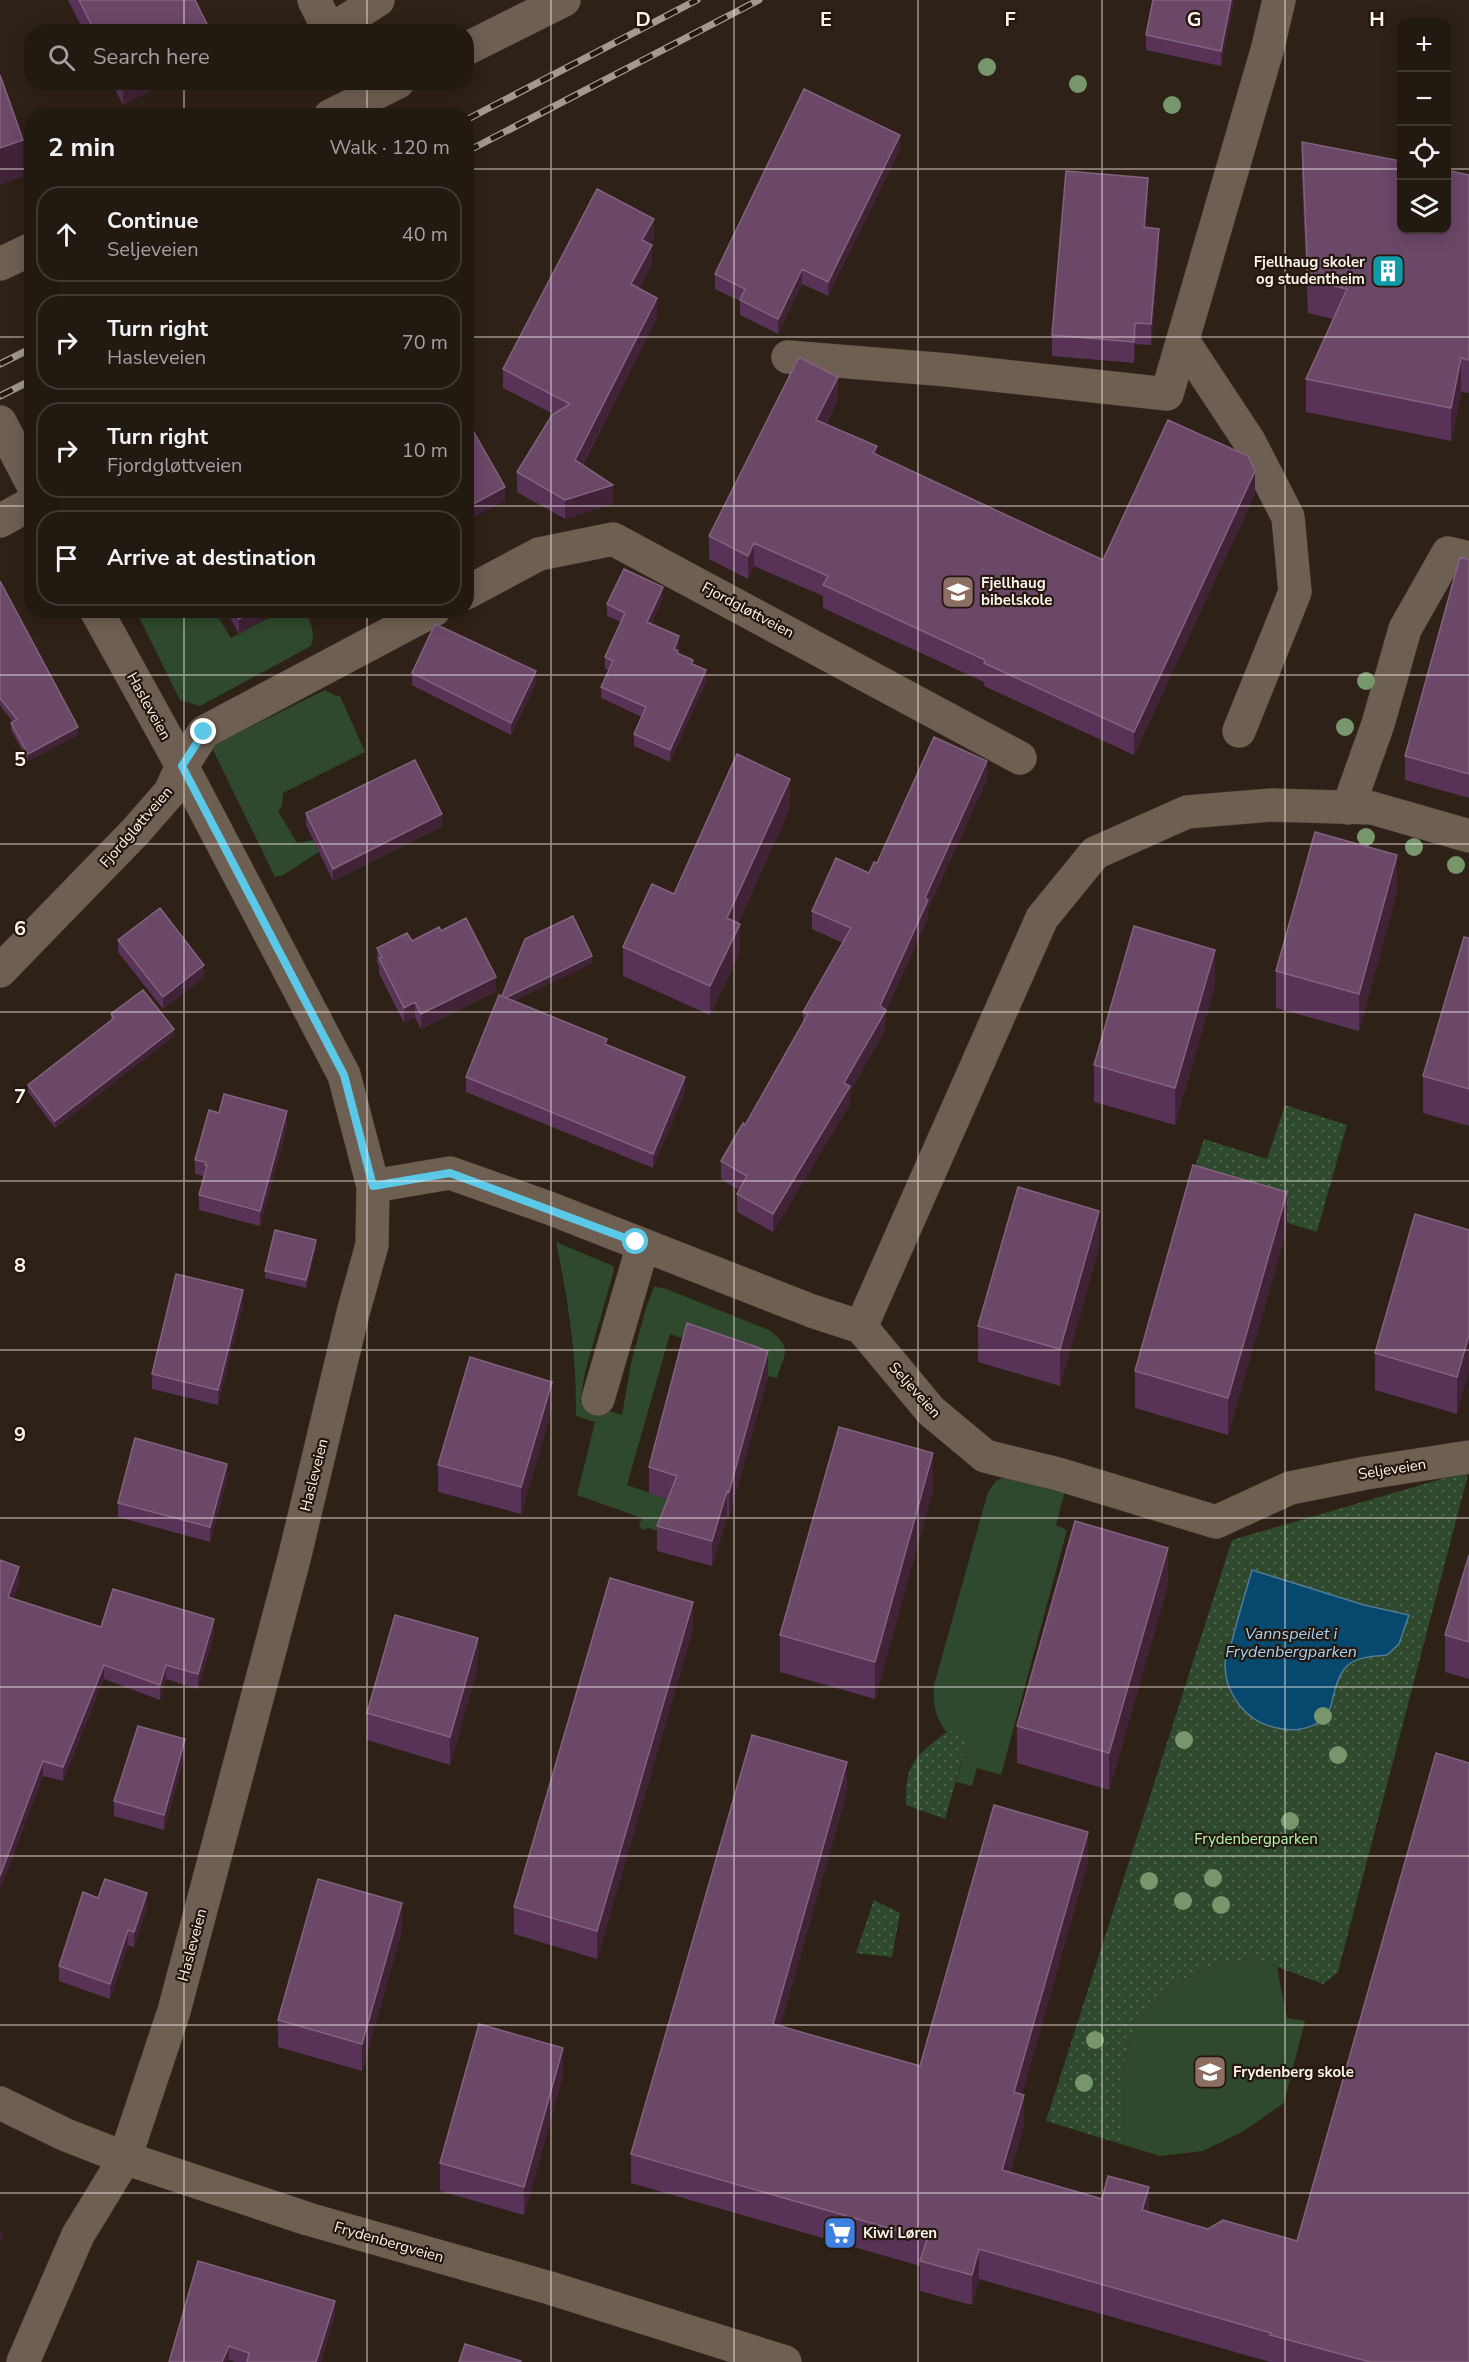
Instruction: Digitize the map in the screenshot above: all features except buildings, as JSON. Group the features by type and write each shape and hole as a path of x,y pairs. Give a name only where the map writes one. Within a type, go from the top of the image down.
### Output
{"street":[{"path":"314,0 326,24"},
{"path":"341,24 378,0"},
{"path":"474,45 564,0"},
{"path":"788,357 948,370 1167,394 1268,47 1279,0"},
{"path":"340,108 362,91"},
{"path":"0,264 24,253"},
{"path":"1183,341 1248,441 1288,517 1295,592 1239,731"},
{"path":"0,422 24,468"},
{"path":"0,521 24,507"},
{"name":"Fjordgløttveien","path":"474,589 539,555 614,538 1020,758"},
{"path":"1348,808 1378,724 1405,629 1448,553 1469,558"},
{"name":"Hasleveien","path":"23,2362 78,2235 125,2158 174,2011 294,1559 353,1313 372,1245 373,1186 344,1075 182,766 100,618"},
{"name":"Fjordgløttveien","path":"0,971 136,831 170,792 182,766 204,732 419,618"},
{"path":"861,1327 1042,918 1095,853 1187,812 1272,805 1372,808 1469,836"},
{"name":"Seljeveien","path":"373,1186 450,1173 861,1327 932,1411 985,1456 1058,1474 1216,1522 1290,1488 1366,1473 1469,1457"},
{"path":"598,1400 643,1245"},
{"name":"Frydenbergveien","path":"0,2103 66,2135 125,2158 308,2219 532,2282 785,2362"}],"green space":[{"path":"139,618 219,618 231,638 269,618 308,618 313,638 311,646 200,706 180,700"},
{"path":"325,690 340,696 365,752 283,793 282,806 278,811 297,843 313,840 319,852 283,875 275,877 211,746"},
{"path":"1285,1105 1347,1125 1317,1232 1187,1192 1204,1139 1267,1159"},
{"path":"556,1242 613,1266 614,1270 585,1372 580,1402 622,1415 632,1359 654,1287 664,1288 769,1330 782,1341 785,1351 777,1378 768,1376 707,1347 670,1334 627,1485 724,1519 662,1527 661,1532 648,1528 643,1530 639,1526 642,1518 577,1495 595,1422 576,1416 571,1328"},
{"name":"Frydenbergparken","path":"1469,1471 1338,1972 1323,1984 1253,1958 1212,1965 1169,1988 1136,2024 1125,2059 1124,2145 1046,2121 1232,1540"},
{"path":"1007,1475 1065,1491 1056,1525 1067,1530 1001,1775 977,1768 972,1786 956,1782 966,1745 948,1731 946,1732 939,1721 934,1685 988,1492 996,1481"},
{"path":"948,1731 960,1734 966,1745 945,1819 906,1805 906,1791 910,1769 915,1761"},
{"path":"874,1900 900,1913 892,1957 856,1953"},
{"path":"1253,1958 1277,1967 1287,2018 1305,2021 1284,2103 1242,2132 1203,2151 1160,2156 1124,2145 1125,2059 1136,2024 1169,1988 1212,1965"}],"water":[{"name":"Vannspeilet i Frydenbergparken","path":"1252,1570 1364,1605 1409,1615 1399,1644 1387,1655 1357,1660 1345,1668 1336,1685 1327,1713 1313,1726 1293,1730 1263,1724 1239,1705 1229,1687 1225,1661"}],"railway":[{"path":"474,116 697,0"},
{"path":"474,148 759,0"},
{"path":"0,364 24,352"},
{"path":"0,396 24,384"}],"place":[{"name":"Fjellhaug skoler og studentheim","path":"1388,271"},
{"name":"Fjellhaug bibelskole","path":"958,592"},
{"name":"Frydenberg skole","path":"1210,2072"},
{"name":"Kiwi Løren","path":"840,2233"}],"route":[{"path":"204,732 182,766 344,1075 373,1186 450,1173 636,1242"}]}
